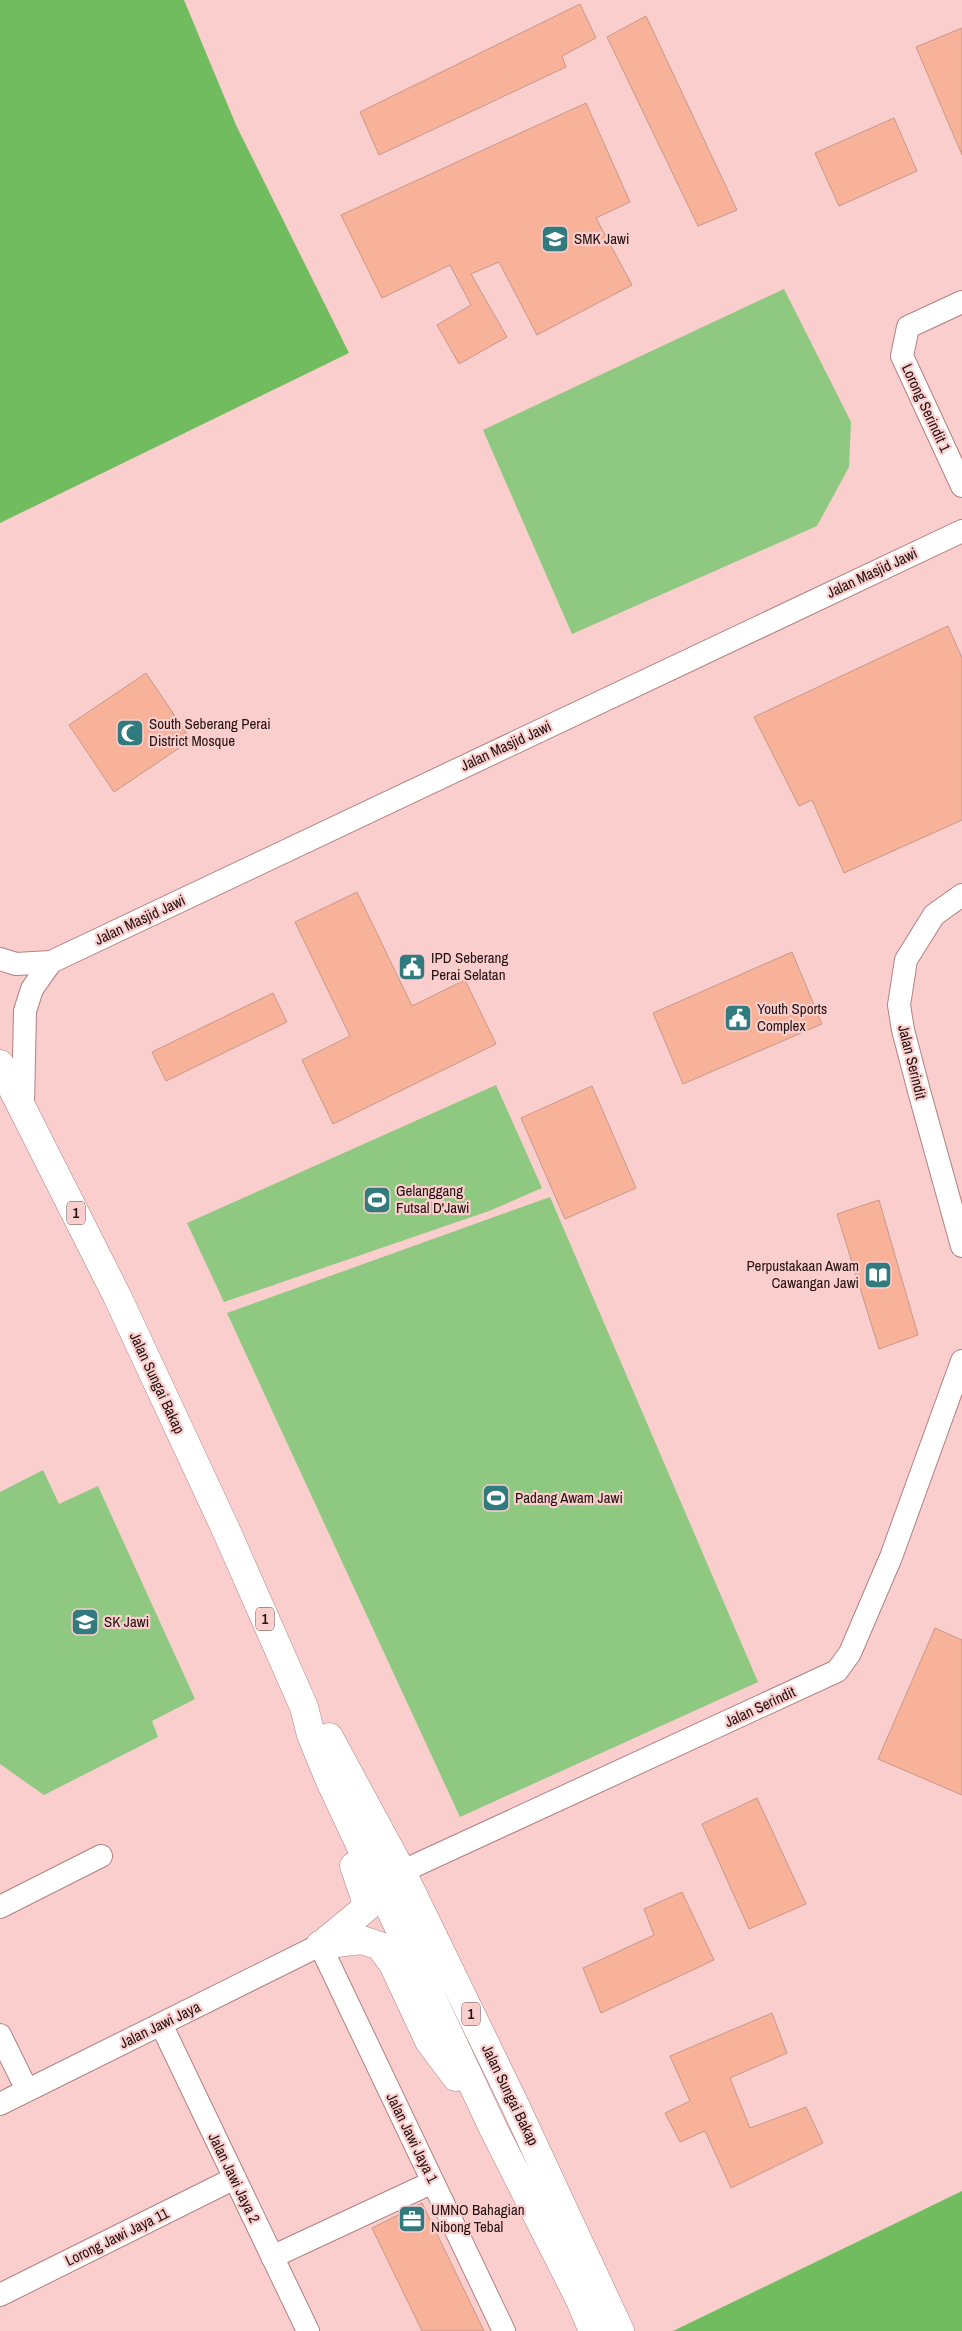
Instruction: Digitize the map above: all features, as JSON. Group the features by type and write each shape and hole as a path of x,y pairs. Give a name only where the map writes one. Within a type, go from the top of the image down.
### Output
{"highway":[{"name":"Jalan Sungai Bakap","path":"1,1070 23,1106 118,1298 226,1530 304,1707 311,1735 330,1781 390,1877 516,2107 620,2331"},
{"name":"Jalan Sungai Bakap","path":"304,1707 323,1726 390,1877 493,2128 580,2300 592,2331"},
{"path":"320,1945 366,1908 364,1895 333,1810 330,1781"},
{"path":"320,1945 362,1940 380,1946 393,1964 430,2041 493,2128"}],"street":[{"name":"Lorong Serindit 1","path":"962,302 908,327 902,356 956,456 962,486"},
{"name":"Jalan Masjid Jawi","path":"0,960 16,964 50,962 962,531"},
{"name":"Jalan Serindit","path":"962,895 934,915 906,960 899,1005 903,1030 962,1246"},
{"path":"23,1106 25,1011 32,989 50,962"},
{"name":"Jalan Serindit","path":"390,1877 837,1671 850,1653 891,1557 962,1361"},
{"path":"0,1907 101,1856"},
{"name":"Jalan Jawi Jaya","path":"0,2104 320,1945"},
{"name":"Jalan Jawi Jaya 1","path":"320,1945 504,2331"},
{"name":"Jalan Jawi Jaya 2","path":"161,2024 272,2257 300,2329"},
{"path":"0,2035 27,2090"},
{"name":"Lorong Jawi Jaya 11","path":"0,2295 235,2178"},
{"path":"272,2257 433,2182"}],"green space":[{"path":"0,0 184,0 236,125 349,353 0,523"},
{"path":"784,289 851,422 849,467 817,526 572,634 483,430"},
{"name":"Gelanggang Futsal D'Jawi","path":"496,1085 542,1188 489,1211 224,1302 187,1223"},
{"name":"Padang Awam Jawi","path":"550,1197 758,1682 460,1817 227,1313"},
{"name":"SK Jawi","path":"43,1470 59,1504 98,1486 195,1699 152,1721 158,1737 44,1795 0,1764 0,1492"},
{"path":"962,2191 962,2331 673,2331"}],"building":[{"path":"580,4 596,38 562,56 566,67 379,155 360,112"},
{"path":"646,16 737,210 698,226 607,37"},
{"path":"962,28 962,155 916,47"},
{"path":"586,103 630,202 596,218 632,285 537,335 499,262 471,274 507,337 459,364 437,325 471,305 450,265 382,298 341,215"},
{"path":"894,118 917,171 839,206 815,153"},
{"path":"948,626 962,658 962,820 844,873 812,800 799,806 754,717"},
{"name":"South Seberang Perai District Mosque","path":"146,673 191,740 114,792 69,725"},
{"path":"357,892 412,1006 465,980 496,1044 333,1124 302,1060 350,1036 295,922"},
{"name":"Youth Sports Complex","path":"792,952 822,1024 683,1084 653,1013"},
{"path":"273,993 287,1022 166,1081 152,1052"},
{"path":"592,1086 636,1188 565,1219 521,1118"},
{"name":"Perpustakaan Awam Cawangan Jawi","path":"879,1200 918,1335 879,1349 837,1214"},
{"path":"935,1628 962,1640 962,1795 878,1759"},
{"path":"757,1798 806,1904 749,1929 702,1824"},
{"path":"682,1892 714,1960 601,2013 583,1968 654,1935 644,1909"},
{"path":"772,2013 787,2053 730,2078 750,2128 806,2107 823,2143 731,2188 705,2131 680,2142 665,2113 690,2101 670,2056"},
{"path":"422,2203 484,2331 422,2331 372,2228"}],"place":[{"name":"SMK Jawi","path":"555,239"},
{"name":"South Seberang Perai District Mosque","path":"130,733"},
{"name":"IPD Seberang Perai Selatan","path":"412,967"},
{"name":"Youth Sports Complex","path":"738,1018"},
{"name":"Gelanggang Futsal D'Jawi","path":"377,1200"},
{"name":"Perpustakaan Awam Cawangan Jawi","path":"878,1275"},
{"name":"Padang Awam Jawi","path":"496,1498"},
{"name":"SK Jawi","path":"85,1622"},
{"name":"UMNO Bahagian Nibong Tebal","path":"412,2219"}]}
